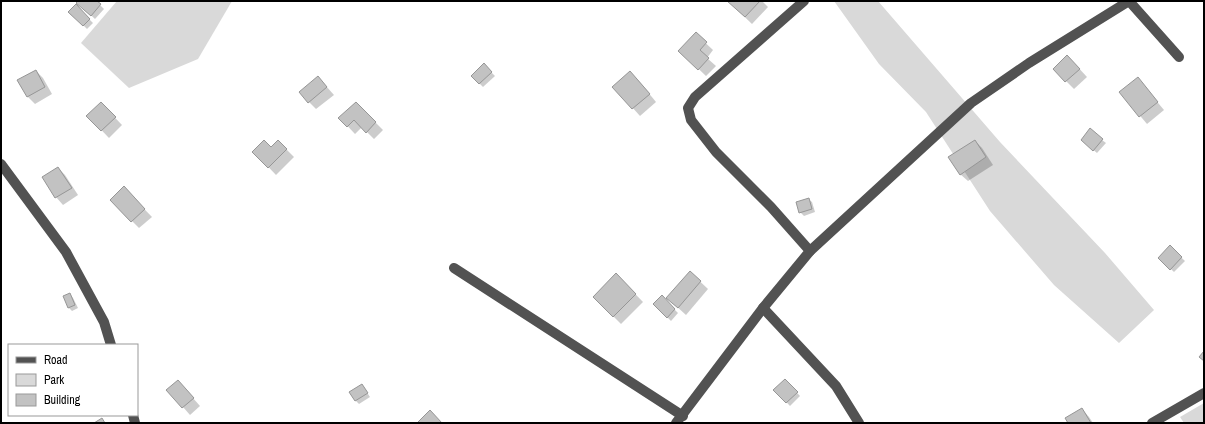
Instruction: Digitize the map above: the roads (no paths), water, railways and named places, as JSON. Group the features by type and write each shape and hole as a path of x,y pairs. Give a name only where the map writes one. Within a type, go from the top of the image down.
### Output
{"street":[{"path":"804,1 695,98 688,108 691,120 716,152 771,207 810,251"},
{"path":"454,268 680,419 763,308 810,251 971,103 1029,63 1129,1 1179,57"},
{"path":"1,164 66,252 104,322 111,344"},
{"path":"763,308 836,386 859,423"},
{"path":"1152,423 1204,393"}]}
